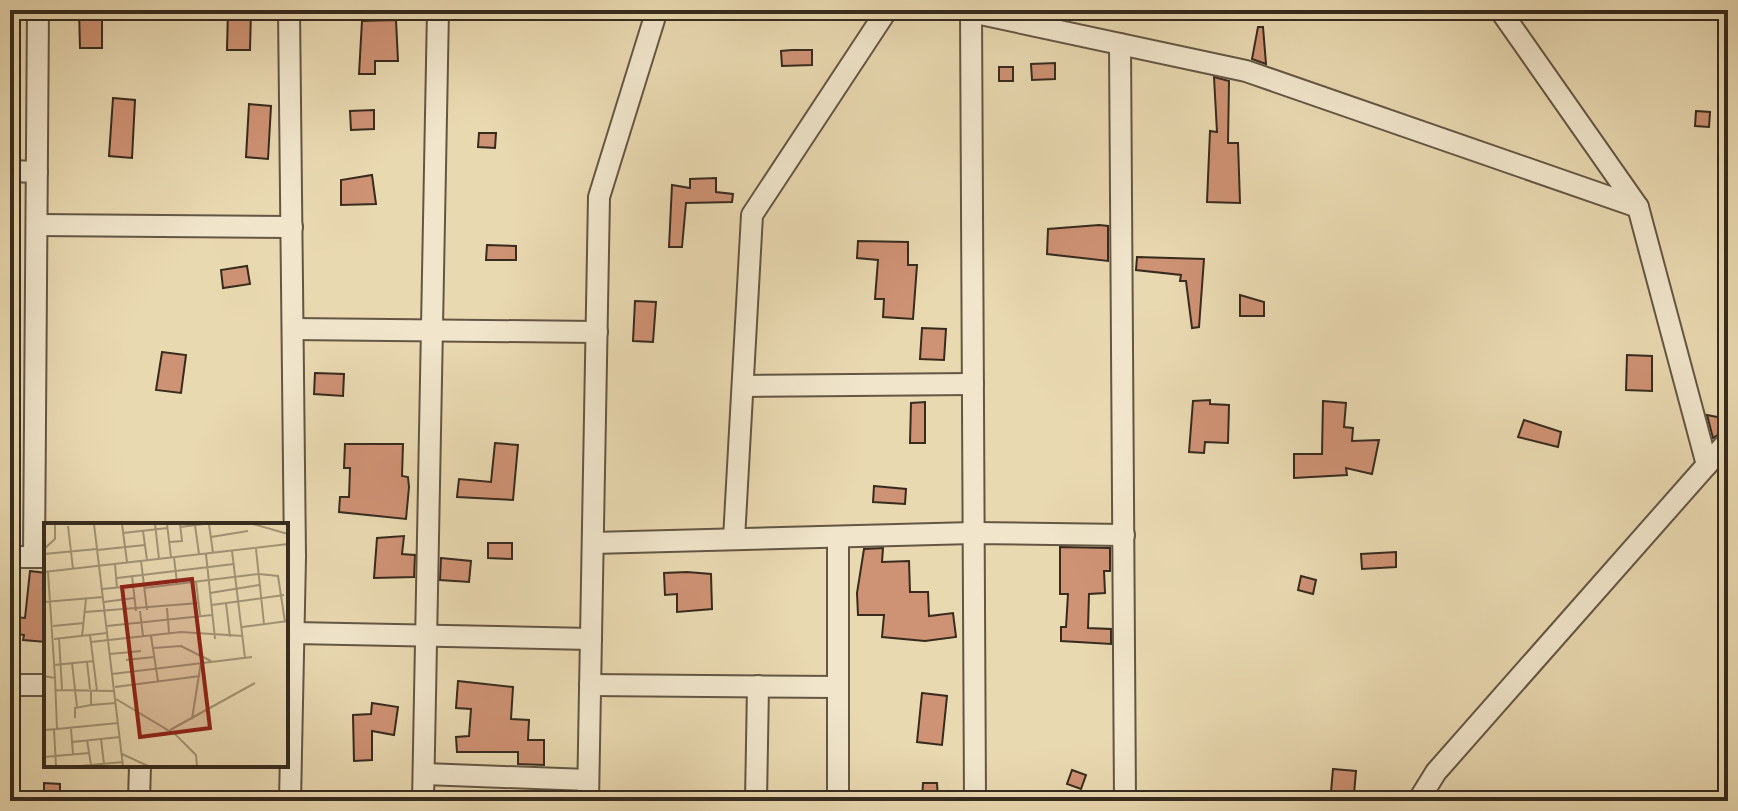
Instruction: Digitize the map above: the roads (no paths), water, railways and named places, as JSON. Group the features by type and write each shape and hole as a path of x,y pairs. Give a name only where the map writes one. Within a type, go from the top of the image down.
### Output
{"street":[{"path":"10,557 40,557 38,10"},
{"path":"289,10 294,633 289,688 290,801"},
{"path":"423,801 438,10"},
{"path":"588,801 599,197 657,10"},
{"path":"734,539 752,215 887,10"},
{"path":"1500,10 1638,207 1707,465"},
{"path":"975,801 971,11 1246,71 1638,207"},
{"path":"1120,44 1125,801"},
{"path":"10,171 37,172"},
{"path":"37,225 292,227"},
{"path":"293,329 597,332"},
{"path":"743,386 973,384"},
{"path":"1418,801 1436,772 1728,441"},
{"path":"593,543 973,533 1124,535"},
{"path":"838,537 838,801"},
{"path":"294,633 591,639"},
{"path":"10,685 44,685"},
{"path":"590,685 838,687"},
{"path":"756,801 758,686"},
{"path":"139,801 140,767"},
{"path":"424,774 588,780"}]}
